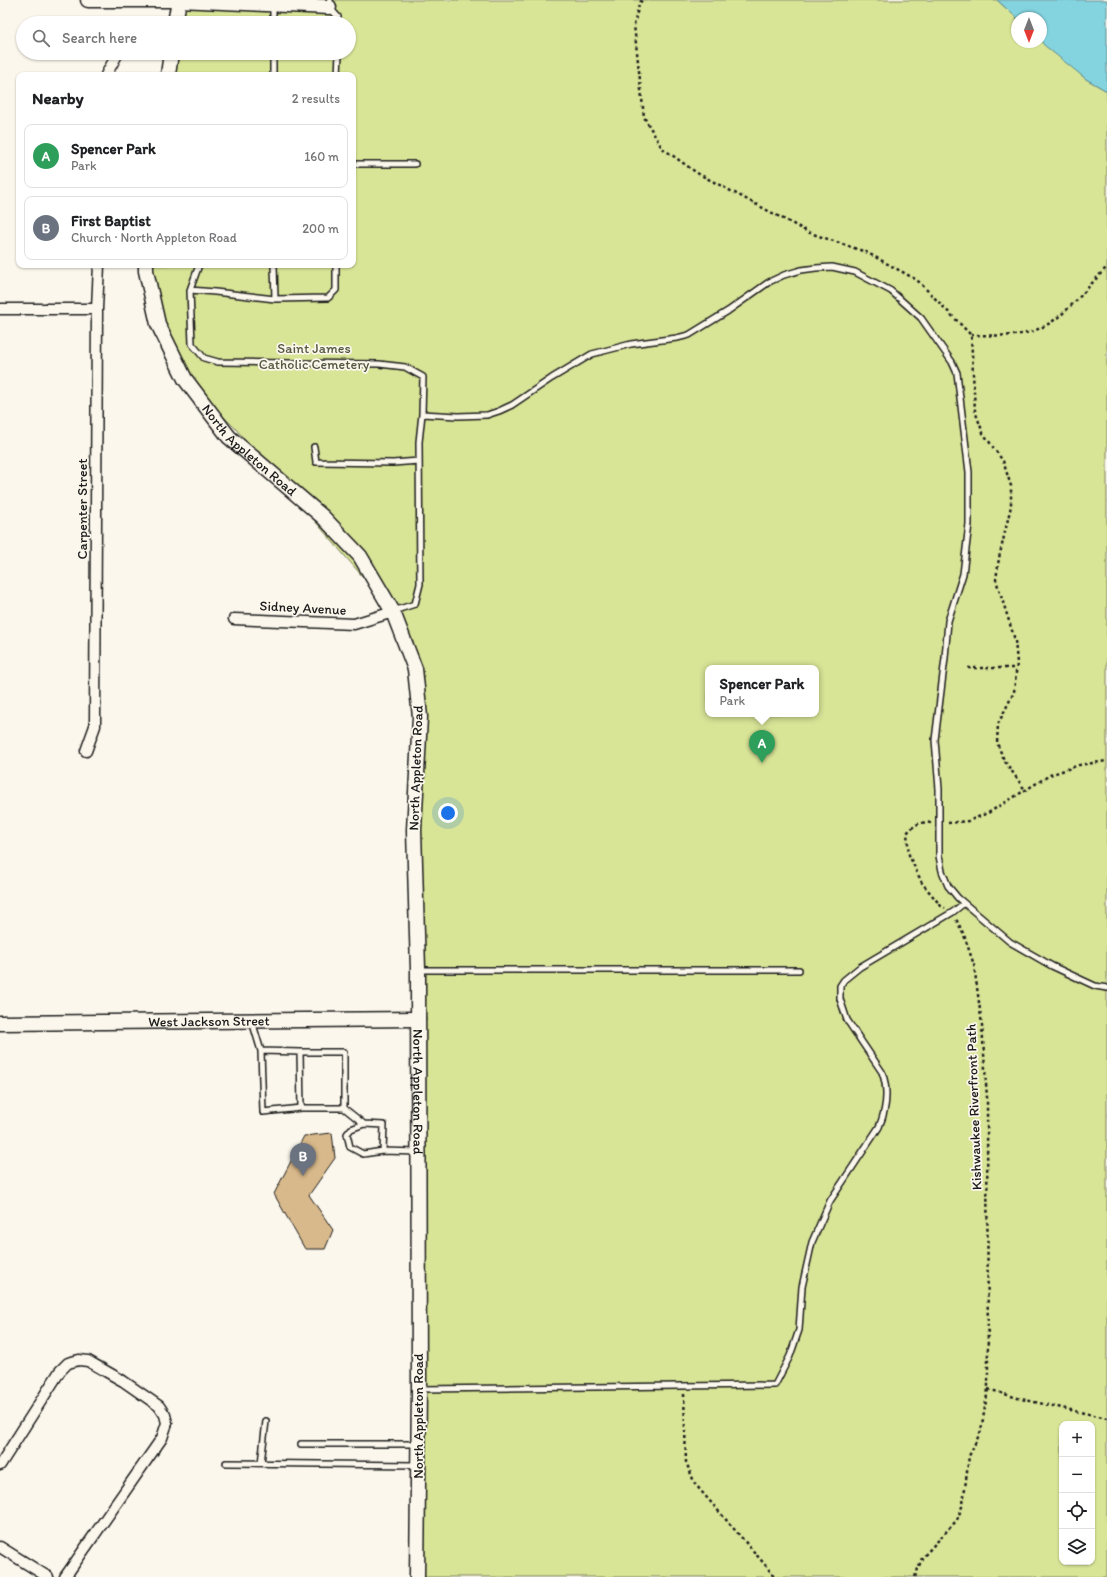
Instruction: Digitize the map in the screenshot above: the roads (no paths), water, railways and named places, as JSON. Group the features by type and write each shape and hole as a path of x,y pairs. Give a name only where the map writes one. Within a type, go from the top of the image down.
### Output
{"main road":[{"path":"88,0 179,0 273,4 330,3"},
{"path":"177,16 179,0"},
{"path":"168,72 170,60"},
{"name":"North Appleton Road","path":"147,268 158,324 185,379 230,436 323,517 360,556 392,612 415,669 420,716 414,823 418,970 419,1389 417,1577"},
{"name":"West Jackson Street","path":"0,1022 418,1019"}],"street":[{"path":"108,72 114,60"},
{"name":"Carpenter Street","path":"86,751 95,726 97,309 99,268"},
{"path":"0,310 97,309"},
{"name":"Sidney Avenue","path":"234,619 354,624 392,612"},
{"path":"0,1465 60,1371 72,1361 88,1361 159,1406 165,1415 166,1428 162,1438 65,1577"},
{"path":"0,1547 48,1577"}],"lane":[{"path":"330,3 337,16"},
{"path":"273,4 273,16"},
{"path":"273,60 273,72"},
{"path":"338,72 339,60"},
{"path":"356,164 416,164"},
{"path":"198,268 190,290 192,344 204,358 218,362 379,364 405,367 423,377 422,414 419,442 420,584 414,604 392,612"},
{"path":"274,268 275,300"},
{"path":"190,290 275,300 328,298 336,290 336,268"},
{"path":"422,414 458,416 487,415 499,411 592,354 631,344 689,335 728,311 769,282 801,270 816,268 846,269 855,272 891,291 922,318 952,362 958,380 969,472 969,524 963,574 948,621 935,740 939,789 938,856 942,871 948,886 963,904 1010,942 1052,966 1095,986 1107,988"},
{"path":"314,447 316,462 393,463 419,461"},
{"path":"419,1389 775,1385 790,1356 799,1330 802,1287 812,1242 830,1201 879,1126 887,1103 886,1087 882,1072 845,1015 840,998 840,986 844,980 860,967 953,912 963,904"},
{"path":"418,970 799,970"},
{"path":"251,1020 261,1051 263,1112 301,1108 344,1108 364,1124"},
{"path":"261,1051 344,1052 344,1108"},
{"path":"300,1052 301,1108"},
{"path":"383,1152 384,1125 364,1124 351,1129 347,1134 350,1147 363,1154 383,1152 418,1152"},
{"path":"261,1463 266,1421"},
{"path":"301,1444 418,1444"},
{"path":"226,1463 418,1465"}],"water":[{"path":"997,0 1107,0 1107,91 1086,79 1047,47 1047,12 1011,13"}],"place":[{"name":"Spencer Park","path":"762,763"},
{"name":"First Baptist","path":"303,1176"}],"park label":[{"name":"Saint James Catholic Cemetery","path":"314,356"}]}
